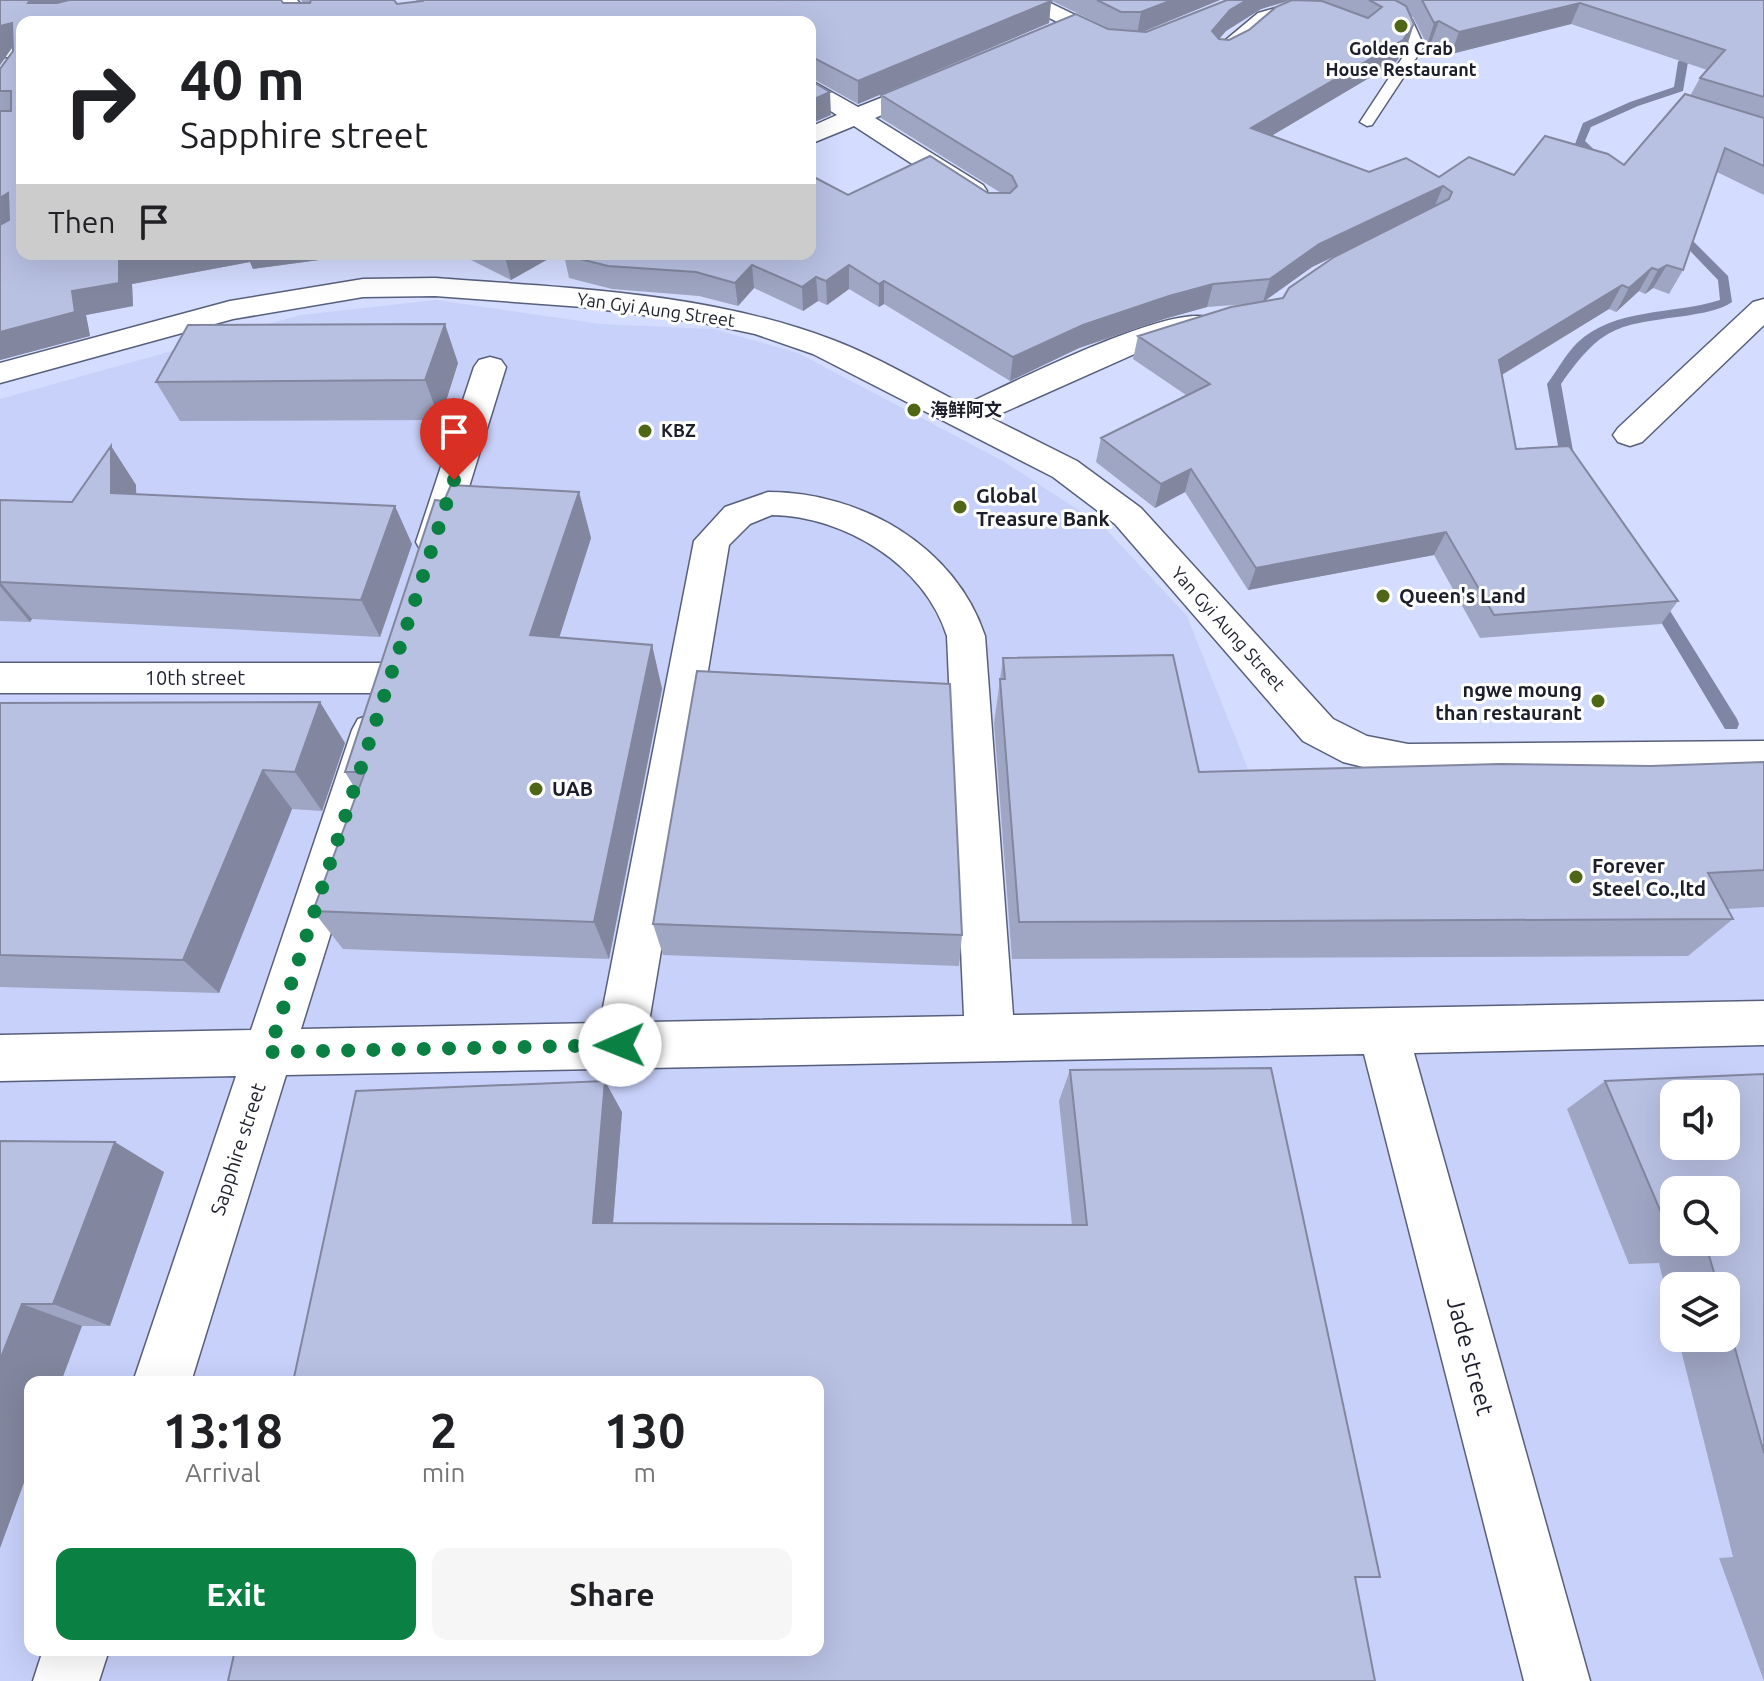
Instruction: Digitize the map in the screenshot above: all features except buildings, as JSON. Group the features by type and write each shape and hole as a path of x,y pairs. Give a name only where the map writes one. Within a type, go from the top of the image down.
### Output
{"street":[{"path":"285,0 300,16"},
{"path":"1026,0 1113,43 1141,44"},
{"path":"1222,53 1261,18 1294,3 1341,21"},
{"path":"1045,37 1074,24"},
{"path":"816,134 958,74"},
{"path":"816,91 998,207"},
{"path":"524,293 559,270"},
{"name":"Yan Gyi Aung Street","path":"0,373 230,310 301,296 378,287 524,293 704,314 763,327 824,347 1065,469 1128,516 1318,730 1358,750 1408,761 1764,758"},
{"path":"1630,435 1764,308"},
{"path":"965,417 1146,337 1222,316"},
{"path":"423,574 490,367"},
{"path":"620,1045 712,541 723,525 744,513 769,505 797,503 830,508 891,539 935,578 955,604 966,636 990,1037"},
{"name":"Sapphire street","path":"164,1376 404,633"},
{"name":"10th street","path":"0,678 390,678"},
{"path":"0,1058 1764,1023"},
{"name":"Jade street","path":"1383,1031 1557,1681"},
{"path":"66,1681 74,1656"}],"lane":[{"path":"1364,0 1407,23 1417,46 1367,122"}],"shaded area":[{"path":"436,300 600,324 714,329 798,353 1003,461 1103,526 1187,616 1253,781 1764,778 1764,1681 0,1681 0,399 301,315"}],"waterway":[{"path":"1601,162 1579,142 1587,125 1634,104 1679,89 1683,62 1699,43"},
{"path":"1575,466 1566,451 1554,384 1580,348 1599,333 1616,325 1726,302 1724,279 1676,230"},
{"path":"1654,597 1731,724"}],"place":[{"name":"Golden Crab House Restaurant","path":"1401,26"},
{"name":"海鲜阿文","path":"914,410"},
{"name":"KBZ","path":"645,431"},
{"name":"Global Treasure Bank","path":"960,507"},
{"name":"Queen's Land","path":"1383,596"},
{"name":"ngwe moung than restaurant","path":"1598,701"},
{"name":"UAB","path":"536,789"},
{"name":"Forever Steel Co.,ltd","path":"1576,877"}],"route":[{"path":"454,480 269,1052 620,1045"}]}
